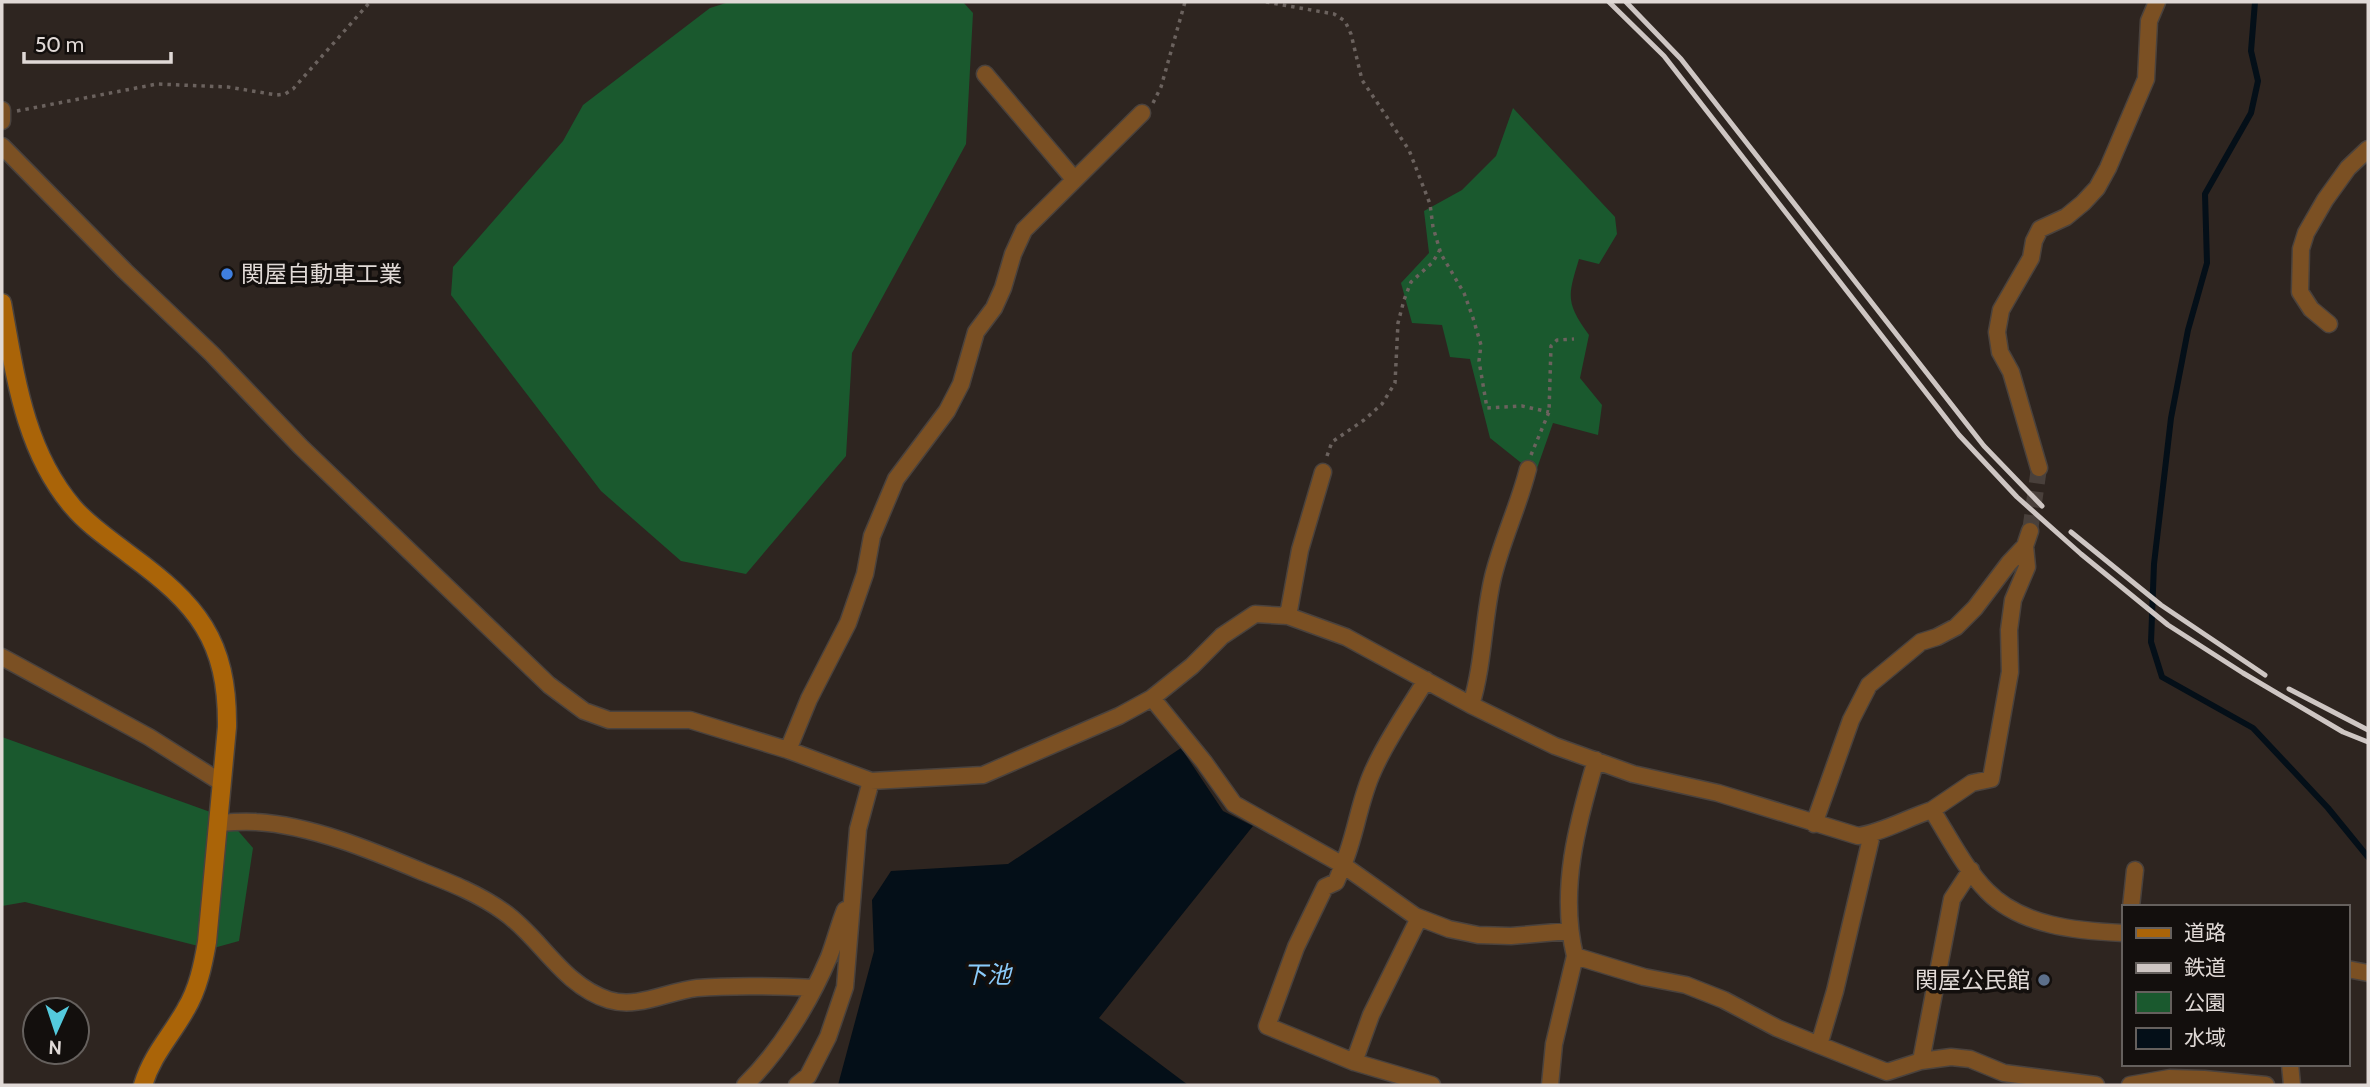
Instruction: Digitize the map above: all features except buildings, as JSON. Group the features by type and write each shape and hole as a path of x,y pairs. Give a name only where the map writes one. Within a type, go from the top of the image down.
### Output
{"street":[{"path":"2039,468 2011,372 2000,352 1997,332 2001,310 2031,258 2034,241 2040,229 2066,217 2083,203 2097,188 2108,168 2146,79 2149,21 2157,2"},
{"path":"985,74 1074,179"},
{"path":"788,750 809,699 848,624 864,574 872,536 895,479 947,411 961,384 976,332 994,307 1003,288 1013,254 1024,230 1142,113"},
{"path":"2,146 212,354 301,447 558,692 584,711 609,720 690,720 788,750 871,781 983,775 1094,727 1152,698 1192,666 1222,636 1255,614 1288,616 1346,637 1471,705 1555,746 1633,774 1718,793 1814,824 1851,835 1872,834 1932,810 1972,783 1991,779 2010,672 2009,630 2013,600 2027,567 2028,538 1975,608 1956,627 1921,642 1869,685 1851,720 1814,824"},
{"path":"2329,324 2311,309 2300,292 2301,249 2306,233 2325,200 2347,168 2368,149"},
{"path":"2,303 20,399 33,440 54,479 73,507 177,593 204,624 221,662 227,700 219,822 203,966 185,1011 159,1048 143,1085"},
{"path":"1471,705 1480,672 1481,645 1492,579 1528,469"},
{"path":"1288,616 1300,550 1323,472"},
{"path":"2,657 149,737 222,783"},
{"path":"1426,680 1373,769 1362,800 1352,845 1336,882 1325,887 1296,947 1267,1026 1353,1062 1432,1085"},
{"path":"1152,698 1234,804 1343,865 1419,918 1449,929 1478,935 1511,936 1569,931"},
{"path":"1550,1085 1554,1044 1575,956 1569,931 1570,864 1595,760"},
{"path":"797,1085 808,1076 828,1037 845,987 858,829 871,781"},
{"path":"1932,810 1987,892 2022,916 2080,931 2122,933"},
{"path":"219,822 258,822 298,829 352,844 465,889 506,913 557,965 587,990 610,1000 632,1003 694,988 814,988"},
{"path":"1819,1045 1835,990 1872,834"},
{"path":"1921,1061 1952,899 1971,870"},
{"path":"2131,905 2135,870"},
{"path":"745,1085 772,1054 814,988 829,957 852,892"},
{"path":"1353,1062 1371,1015 1419,918"},
{"path":"1575,956 1644,977 1686,985 1724,1000 1777,1028 1887,1072 1921,1061 1951,1057 1970,1059 2004,1073 2054,1082 2096,1085"},
{"path":"2349,969 2368,973"},
{"path":"2290,1066 2292,1085"},
{"path":"2130,1085 2170,1078 2266,1085"}],"path":[{"path":"2,115 75,98 156,84 285,94 293,89 370,2"},
{"path":"1142,113 1147,113 1161,87 1185,2"},
{"path":"1266,2 1334,14 1345,21 1351,34 1362,80 1409,150 1430,204 1440,249 1451,274 1464,293 1481,345 1479,361 1487,408 1522,406 1549,412"},
{"path":"1323,472 1332,442 1382,404 1395,383 1398,323 1404,300 1412,282 1433,262 1440,249"},
{"path":"1528,469 1531,450 1549,412 1551,346 1557,340 1574,339"}],"green space":[{"path":"729,2 963,2 973,13 966,144 852,353 846,456 746,574 681,561 601,491 451,295 453,267 563,141 583,105 710,8"},
{"path":"1513,108 1615,217 1617,234 1599,264 1579,259 1571,291 1572,306 1589,335 1580,378 1602,405 1598,435 1553,423 1535,474 1490,438 1470,359 1450,357 1442,325 1412,323 1401,283 1429,253 1424,211 1462,190 1496,156"},
{"path":"2,737 227,818 253,848 239,941 210,949 25,902 2,906"}],"water":[{"name":"下池","path":"1181,748 1223,811 1253,826 1099,1018 1188,1085 838,1085 874,951 872,900 891,871 1008,864"}],"waterway":[{"path":"2255,2 2251,51 2258,81 2251,113 2205,194 2207,263 2188,330 2171,418 2154,564 2151,642 2162,677 2253,728 2328,808 2368,857"}],"tunnel":[{"path":"2030,531 2039,468"}],"railway":[{"path":"1609,2 1664,56 1959,435 2017,497 2168,625 2343,732 2368,742"},
{"path":"1626,2 1681,59 1984,446 2042,506"},
{"path":"2071,532 2161,605 2265,675"},
{"path":"2289,689 2368,730"}],"place":[{"name":"関屋自動車工業","path":"227,274"},
{"name":"関屋公民館","path":"2044,980"}]}
